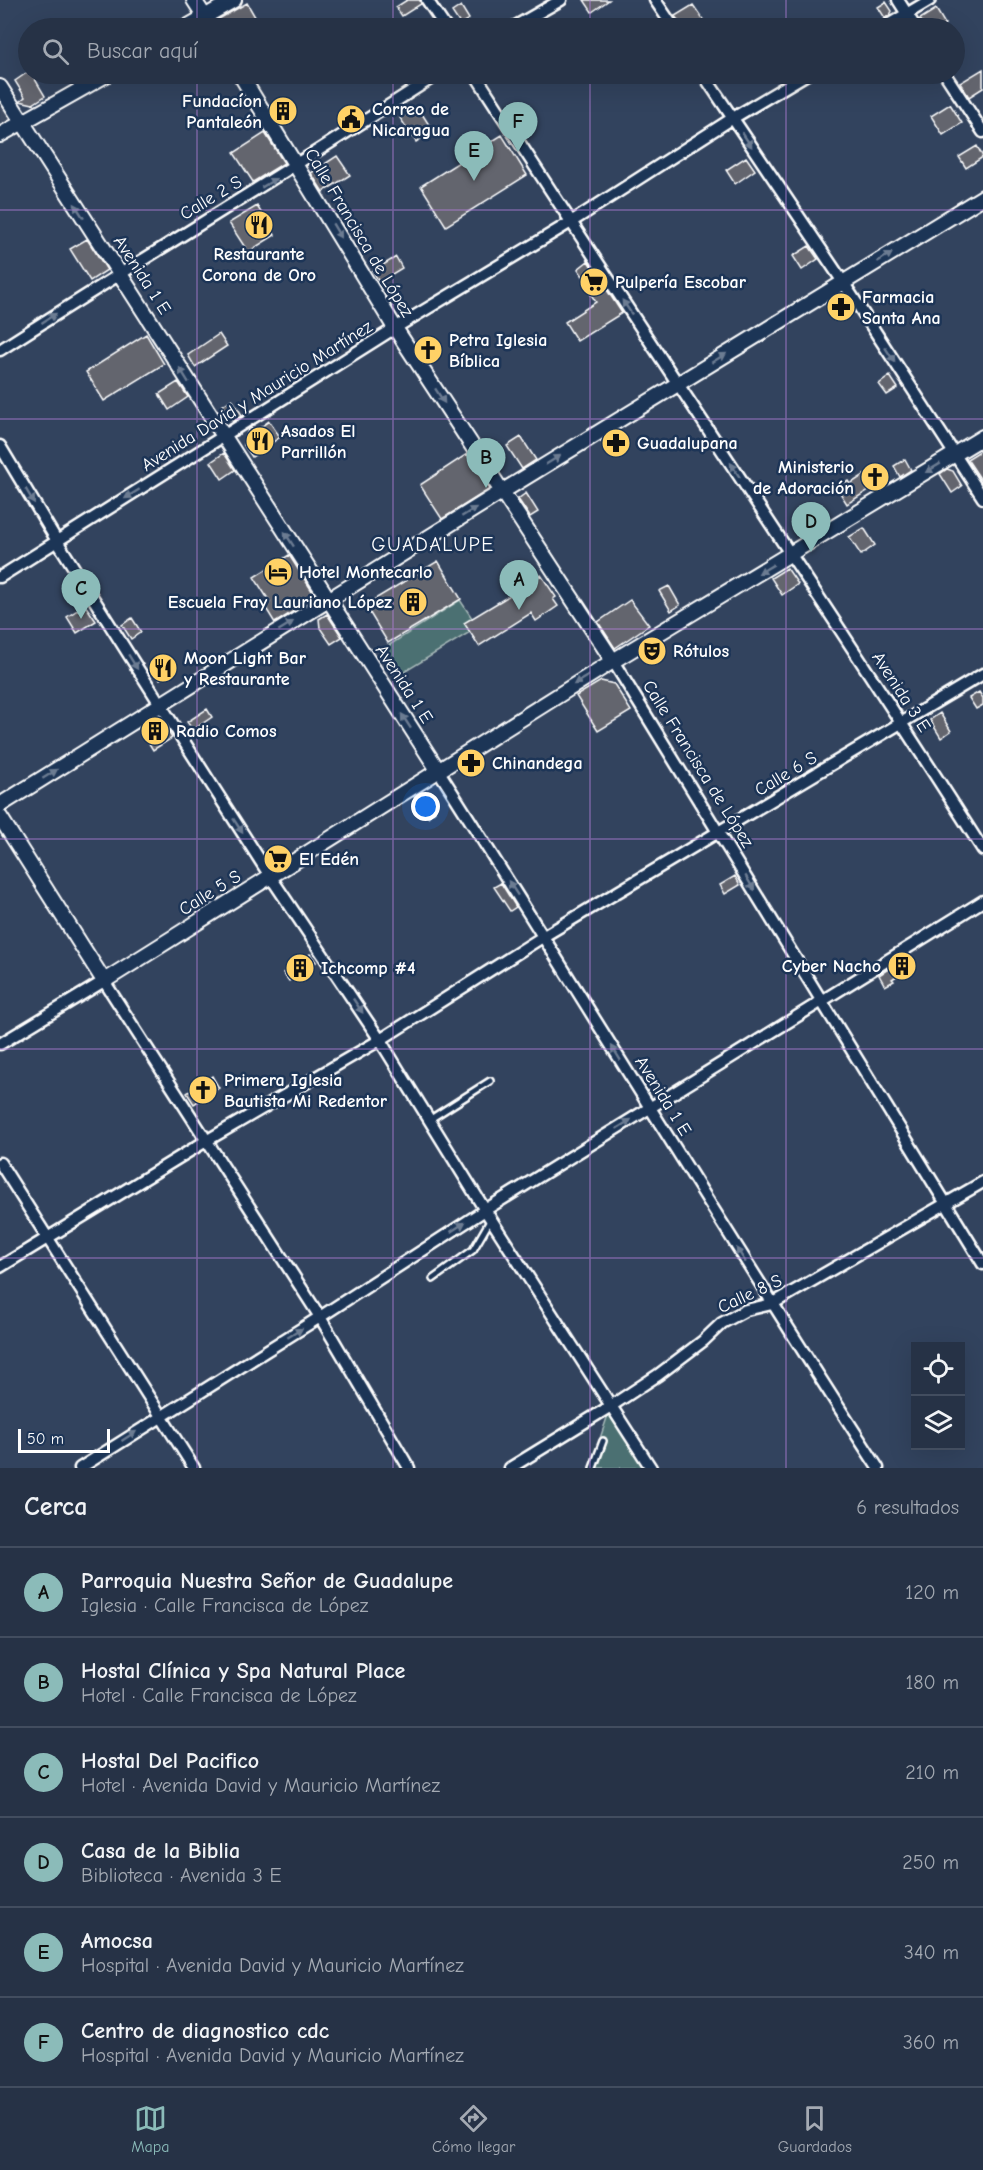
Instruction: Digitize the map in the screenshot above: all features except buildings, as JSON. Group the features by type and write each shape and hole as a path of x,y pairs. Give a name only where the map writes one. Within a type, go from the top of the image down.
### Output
{"street":[{"path":"194,0 205,18"},
{"path":"214,18 234,0"},
{"path":"427,0 439,18"},
{"path":"530,18 561,0"},
{"path":"655,0 667,18"},
{"path":"898,0 910,18"},
{"path":"900,18 930,0"},
{"path":"0,135 90,84"},
{"name":"Calle Francisca de López","path":"246,84 395,328 613,661 983,1264"},
{"name":"Calle 2 S","path":"0,350 423,84"},
{"name":"Avenida 3 E","path":"481,84 983,850"},
{"path":"711,84 983,498"},
{"name":"Avenida David y Mauricio Martínez","path":"0,577 395,328 571,222 790,84"},
{"path":"952,84 983,132"},
{"name":"Avenida 1 E","path":"0,87 544,936 771,1304 878,1468"},
{"path":"0,805 328,599 983,197"},
{"name":"Calle 5 S","path":"0,1044 613,661 983,437"},
{"path":"0,446 160,704 270,876 380,1040 488,1215 651,1468"},
{"name":"Calle 6 S","path":"0,1267 206,1141 380,1040 544,936 983,675"},
{"path":"0,817 320,1317 409,1468"},
{"path":"80,1468 320,1317 488,1215 650,1108 983,901"},
{"path":"0,1163 194,1468"},
{"name":"Calle 8 S","path":"516,1466 611,1406 685,1355 722,1323 746,1310 771,1304 983,1182"}],"lane":[{"path":"429,1120 490,1081"},
{"path":"433,1279 473,1250 488,1215"},
{"path":"593,1468 603,1441"}],"shaded area":[{"path":"0,94 17,119 0,129"}],"green space":[{"path":"460,600 472,618 470,632 396,677 380,651"},
{"path":"611,1406 651,1468 590,1468"}],"place":[{"name":"Fundacíon Pantaleón","path":"283,111"},
{"name":"Correo de Nicaragua","path":"351,119"},
{"name":"Centro de diagnostico cdc","path":"518,152"},
{"name":"Amocsa","path":"474,181"},
{"name":"Restaurante Corona de Oro","path":"259,225"},
{"name":"Pulpería Escobar","path":"594,282"},
{"name":"Farmacia Santa Ana","path":"841,307"},
{"name":"Petra Iglesia Bíblica","path":"428,350"},
{"name":"Asados El Parrillón","path":"260,441"},
{"name":"Guadalupana","path":"616,443"},
{"name":"Ministerio de Adoración","path":"875,477"},
{"name":"Hostal Clínica y Spa Natural Place","path":"486,488"},
{"name":"Casa de la Biblia","path":"811,552"},
{"name":"Hotel Montecarlo","path":"278,572"},
{"name":"Escuela Fray Lauriano López","path":"413,602"},
{"name":"Parroquia Nuestra Señor de Guadalupe","path":"519,610"},
{"name":"Hostal Del Pacifico","path":"81,619"},
{"name":"Rótulos","path":"652,651"},
{"name":"Moon Light Bar y Restaurante","path":"163,668"},
{"name":"Radio Comos","path":"155,731"},
{"name":"Chinandega","path":"471,763"},
{"name":"El Edén","path":"278,859"},
{"name":"Cyber Nacho","path":"902,966"},
{"name":"Ichcomp #4","path":"300,968"},
{"name":"Primera Iglesia Bautista Mi Redentor","path":"203,1090"}],"district":[{"name":"GUADALUPE","path":"433,544"}]}
